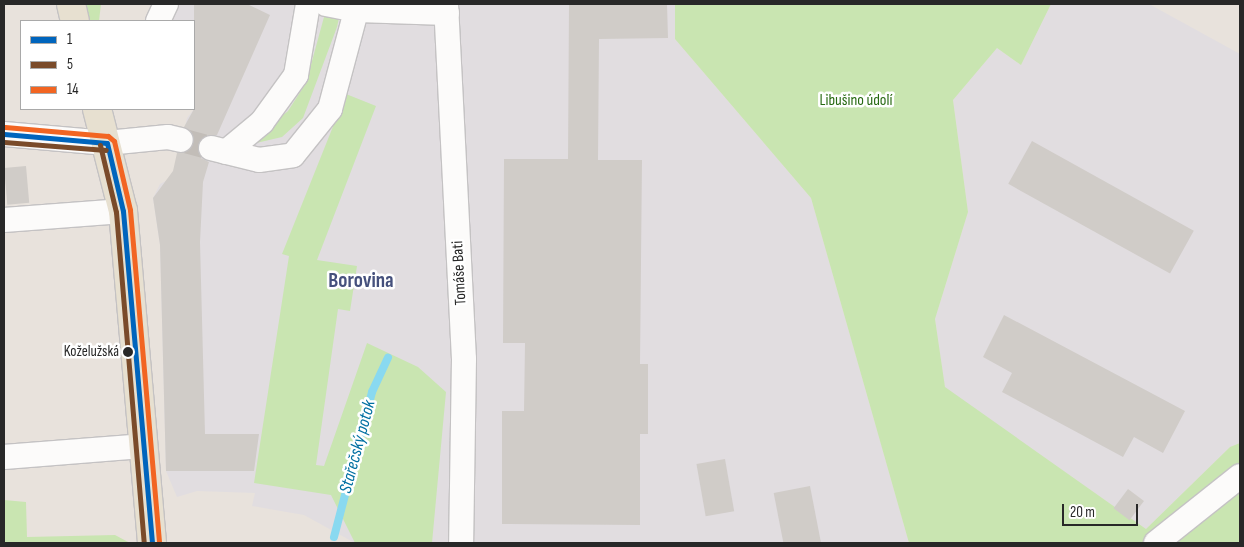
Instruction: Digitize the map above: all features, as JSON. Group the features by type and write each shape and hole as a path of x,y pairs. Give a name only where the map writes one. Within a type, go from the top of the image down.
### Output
{"main road":[{"path":"72,4 75,20"},
{"path":"97,110 123,211 152,543"}],"street":[{"path":"158,20 166,4"},
{"path":"308,4 296,75 262,122 218,150 259,160 293,155 330,109 358,7"},
{"path":"326,4 358,7 446,8"},
{"name":"Tomáše Bati","path":"446,8 464,359 461,543"},
{"path":"4,134 107,143 168,137 180,140"},
{"path":"4,220 123,211"},
{"path":"4,457 143,446"},
{"path":"1156,543 1240,476"}],"shaded area":[{"path":"180,4 675,4 675,39 811,198 909,543 355,543 304,515 252,506 255,493 197,491 177,497 166,471 160,245 153,198 160,184 173,177 187,118 195,110 195,20 172,20"},
{"path":"1051,4 1149,4 1240,54 1240,443 1230,447 1146,529 945,388 935,319 968,212 953,100 997,48 1021,65"}],"green space":[{"path":"71,4 101,4 99,20 75,20"},
{"name":"Libušino údolí","path":"675,4 1051,4 1021,65 997,48 953,100 968,212 935,319 945,387 1146,529 1230,447 1240,443 1240,543 909,543 811,198 675,39"},
{"path":"330,14 339,18 337,27 303,118 282,137 247,145 288,111 306,83 324,17"},
{"path":"346,94 376,106 317,260 357,266 350,311 338,309 316,465 324,466 367,343 418,367 446,392 432,543 355,543 331,495 254,483 289,256 282,254"},
{"path":"4,500 26,502 27,537 115,535 130,543 4,543"}],"building":[{"path":"194,4 247,4 270,15 217,135 207,135 198,145 201,158 209,162 203,182 200,242 205,434 259,434 254,471 166,471 160,245 153,198 173,171 177,153 185,153 194,143 184,127 195,110"},
{"path":"569,4 667,4 668,38 599,39 598,160 642,160 640,364 648,364 648,434 640,434 640,525 502,524 502,411 524,411 525,343 503,343 504,159 568,159"},
{"path":"1032,141 1194,231 1170,274 1008,184"},
{"path":"26,166 29,203 7,205 4,168"},
{"path":"1004,315 1185,411 1163,453 1134,437 1123,457 1002,392 1012,373 983,357"},
{"path":"725,459 734,511 706,516 696,464"},
{"path":"810,486 821,543 783,543 774,493"},
{"path":"1128,489 1144,501 1130,520 1114,508"}],"waterway":[{"name":"Stařečský potok","path":"334,537 372,392 388,358"}],"tunnel":[{"path":"181,140 211,148"}],"transit line":[{"name":"14","path":"5,127 108,136 114,141 130,210 159,542"},
{"name":"1","path":"4,134 107,143"},
{"name":"5","path":"4,142 106,150"},
{"name":"1","path":"107,143 123,211 152,543"},
{"name":"5","path":"100,145 116,212 144,543"}],"place":[{"name":"Koželužská","path":"128,352"}],"district":[{"name":"Borovina","path":"361,281"}]}
